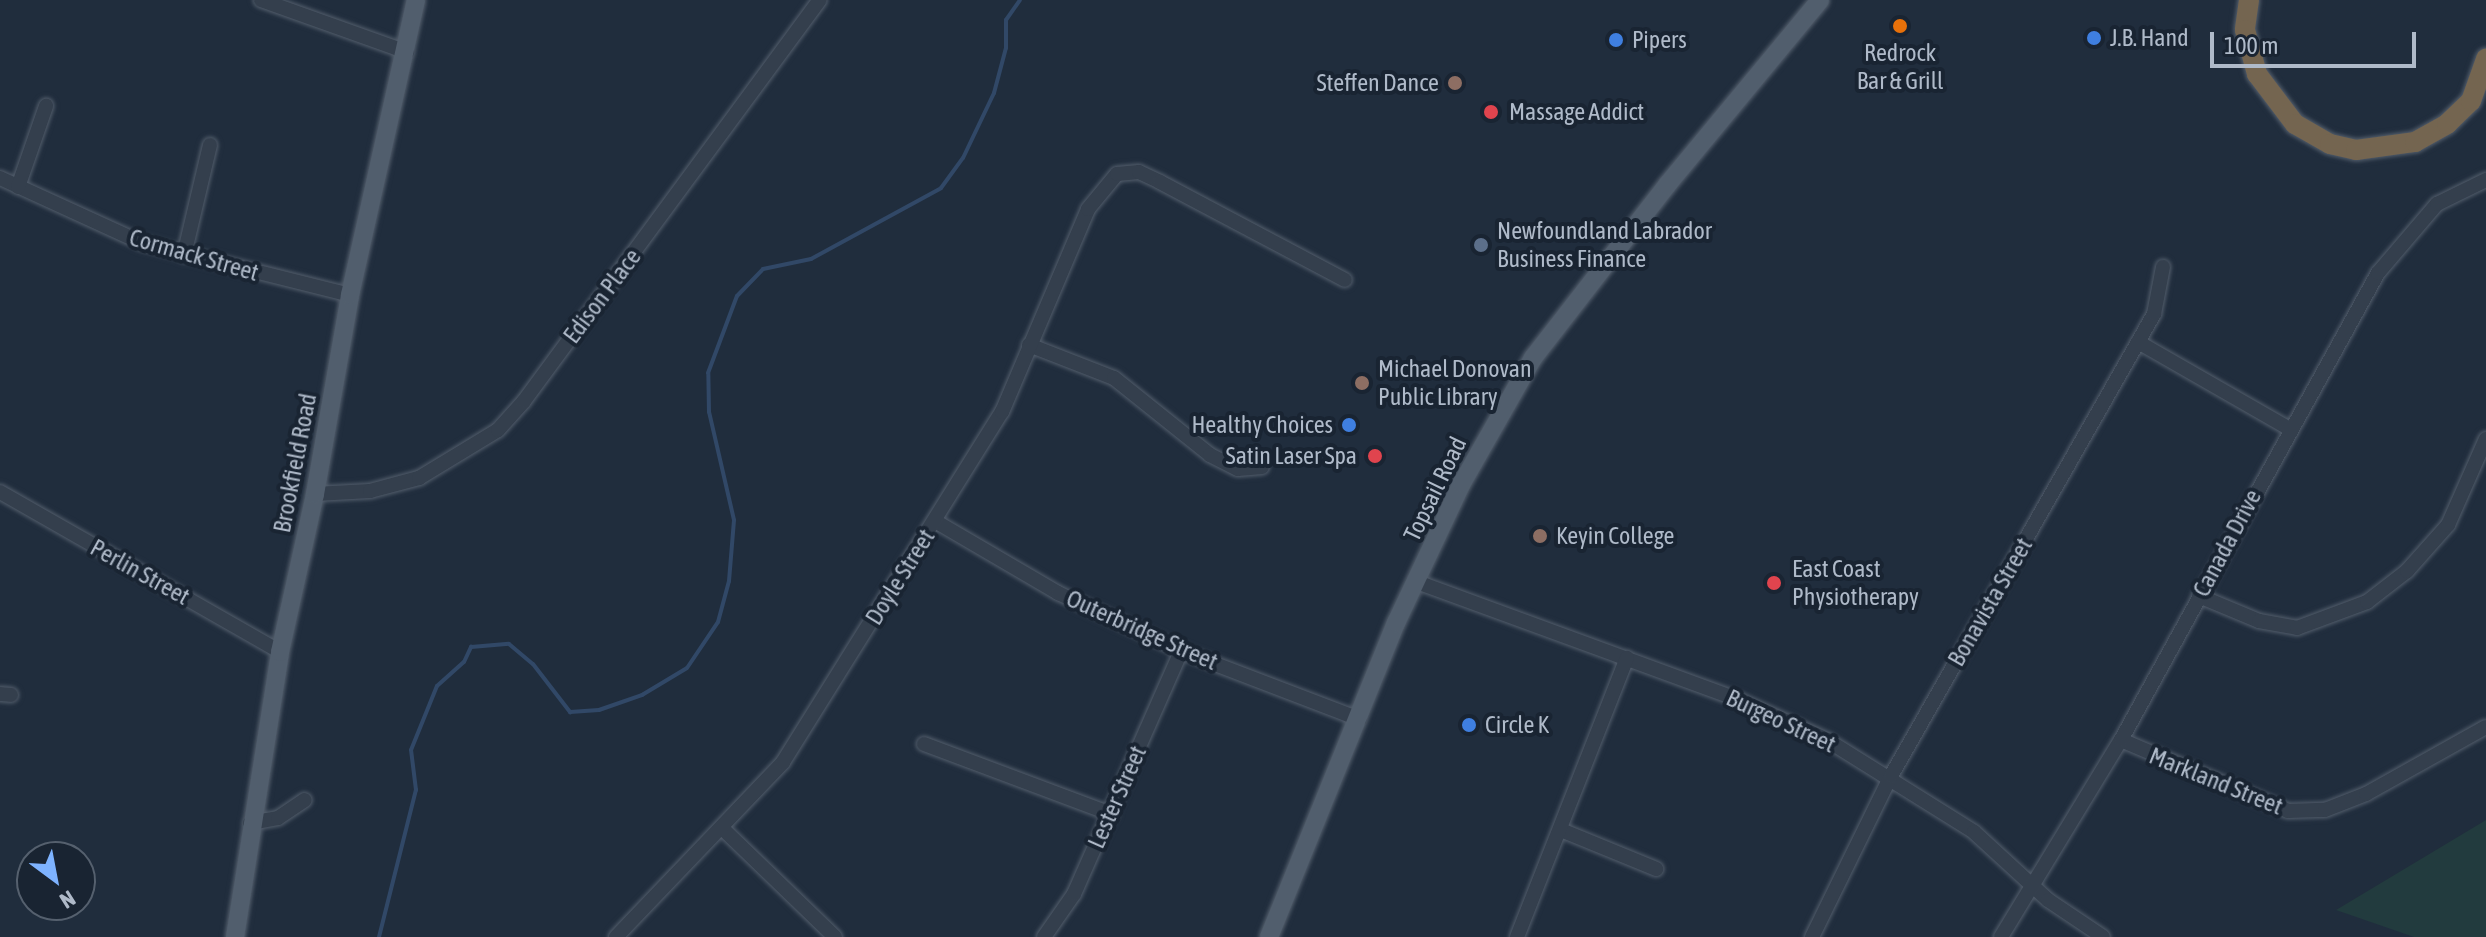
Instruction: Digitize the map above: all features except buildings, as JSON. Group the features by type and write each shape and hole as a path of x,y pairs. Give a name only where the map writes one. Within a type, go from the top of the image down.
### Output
{"highway":[{"path":"2249,0 2245,30 2257,74 2295,124 2330,144 2356,150 2415,142 2447,124 2471,101 2486,59"}],"main road":[{"name":"Brookfield Road","path":"235,937 250,823 280,652 315,494 350,295 407,52 416,0"},
{"name":"Topsail Road","path":"1269,937 1417,582 1462,483 1533,358 1667,185 1820,0"}],"street":[{"path":"261,0 407,52"},
{"name":"Edison Place","path":"315,494 370,491 419,478 498,430 524,401 820,0"},
{"path":"18,187 46,106"},
{"path":"184,255 210,145"},
{"name":"Doyle Street","path":"616,937 783,762 1002,412 1088,209 1117,174 1150,177 1345,280"},
{"name":"Cormack Street","path":"0,178 142,243 350,295"},
{"name":"Canada Drive","path":"2001,937 2121,740 2288,428 2378,273 2407,233 2437,204 2486,180"},
{"name":"Bonavista Street","path":"1812,937 1891,776 2158,305 2163,267"},
{"path":"2138,342 2288,428"},
{"path":"1029,345 1114,378 1210,455 1238,469 1262,467"},
{"path":"2199,596 2245,616 2297,628 2327,622 2367,602 2407,571 2448,525 2486,439"},
{"name":"Perlin Street","path":"0,492 280,652"},
{"name":"Outerbridge Street","path":"935,521 1058,593 1181,651 1359,719"},
{"name":"Burgeo Street","path":"1417,582 1739,700 1891,776 1974,832 2033,885 2103,937"},
{"name":"Lester Street","path":"1044,937 1074,894 1181,651"},
{"path":"1517,937 1627,658"},
{"name":"Markland Street","path":"2121,740 2288,811 2300,811 2325,810 2366,794 2486,727"},
{"path":"924,744 1111,814"},
{"path":"250,823 278,818 305,800"},
{"path":"722,828 835,937"},
{"path":"1561,830 1656,869"}],"green space":[{"path":"2486,820 2486,937 2414,937 2336,910"}],"waterway":[{"path":"379,937 416,790 411,750 437,686 464,662 471,647 509,644 533,664 570,712 599,710 642,695 687,668 718,622 729,581 734,520 709,412 708,373 737,296 763,269 811,259 941,188 963,158 994,93 1006,48 1006,20 1020,0"}],"place":[{"name":"Redrock Bar & Grill","path":"1900,26"},
{"name":"J.B. Hand","path":"2094,38"},
{"name":"Pipers","path":"1616,40"},
{"name":"Steffen Dance","path":"1455,83"},
{"name":"Massage Addict","path":"1491,112"},
{"name":"Newfoundland Labrador Business Finance","path":"1481,245"},
{"name":"Michael Donovan Public Library","path":"1362,383"},
{"name":"Healthy Choices","path":"1349,425"},
{"name":"Satin Laser Spa","path":"1375,456"},
{"name":"Keyin College","path":"1540,536"},
{"name":"East Coast Physiotherapy","path":"1774,583"},
{"name":"Circle K","path":"1469,725"}]}
